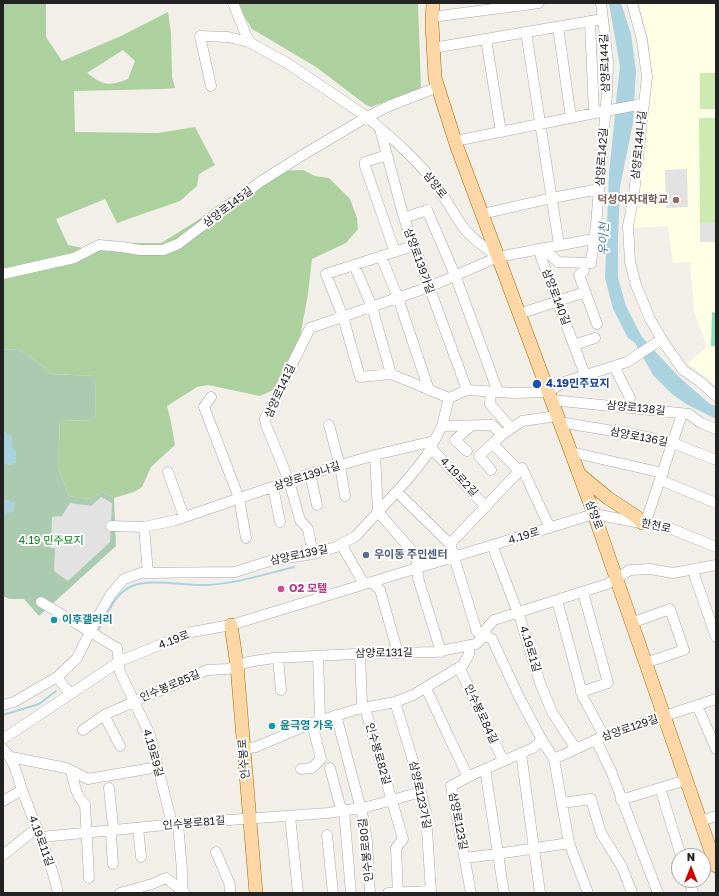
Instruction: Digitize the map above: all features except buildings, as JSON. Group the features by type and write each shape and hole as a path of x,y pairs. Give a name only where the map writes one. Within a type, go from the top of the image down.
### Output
{"main road":[{"name":"삼양로","path":"433,3 432,17 435,78 455,141 594,514 716,866"},
{"path":"578,473 608,498 632,513 644,523"},
{"name":"인수봉로","path":"231,625 237,666 256,893"}],"street":[{"path":"233,3 249,42"},
{"path":"432,17 539,3"},
{"name":"삼양로144길","path":"601,3 608,62 605,111"},
{"name":"삼양로144나길","path":"632,3 642,40 647,77 634,194 628,226 630,262 636,285 650,319 662,340 683,370 699,380 716,396"},
{"path":"433,48 604,19"},
{"name":"삼양로144길","path":"590,22 594,113"},
{"path":"558,27 571,118"},
{"path":"526,32 539,124 559,245"},
{"path":"211,86 200,36 228,37 249,42 287,63 367,117"},
{"path":"486,39 501,132"},
{"name":"삼양로145길","path":"3,274 74,258 99,245 140,250 163,250 178,244 260,182 301,156 367,117 389,106 438,87"},
{"path":"455,141 643,104"},
{"name":"삼양로142길","path":"540,249 558,262 591,263 600,190 605,111"},
{"name":"삼양로","path":"367,117 429,175 445,197 462,225 480,244 498,257"},
{"name":"삼양로139가길","path":"380,129 413,246 467,390"},
{"path":"387,155 365,162 365,166 395,252"},
{"path":"482,214 552,198 600,190"},
{"path":"404,218 427,210 455,276 494,392 490,404 512,428"},
{"path":"498,257 593,239"},
{"path":"413,246 326,274 343,317 360,377 391,374 448,398 467,390 550,396 564,382 627,362 662,340"},
{"name":"삼양로140길","path":"540,249 557,301 585,375"},
{"path":"381,256 398,298 429,390"},
{"name":"삼양로141길","path":"313,554 308,529 300,520 289,481 266,425 265,419 310,328 429,287 498,257"},
{"path":"354,265 372,307 391,374"},
{"path":"584,271 579,275 597,324"},
{"path":"519,314 585,292"},
{"path":"574,345 595,338"},
{"name":"삼양로138길","path":"614,366 630,398"},
{"path":"212,396 204,407 239,498 246,538"},
{"name":"삼양로138길","path":"550,396 689,414 701,423 716,429"},
{"name":"삼양로139길","path":"3,705 14,702 57,677 77,658 111,594 124,579 141,573 235,572 274,560 313,554 336,547 356,536 397,492 427,455 442,426 448,398"},
{"path":"644,523 662,477 682,414"},
{"path":"491,470 479,456 502,435 522,421 558,419"},
{"name":"삼양로136길","path":"558,419 673,443 716,460"},
{"path":"329,425 340,466 345,496"},
{"path":"442,426 492,425 502,435"},
{"path":"467,450 455,440 471,426"},
{"path":"493,444 519,471 522,468 550,528"},
{"name":"삼양로139나길","path":"111,526 144,527 184,517 310,474 375,455 433,445"},
{"name":"4.19로2길","path":"433,445 486,507"},
{"path":"571,452 662,477 716,503"},
{"path":"375,455 378,512 413,552 417,561 418,578 441,652"},
{"name":"4.19로2길","path":"450,544 519,471"},
{"path":"168,472 184,517"},
{"path":"310,474 317,505"},
{"path":"274,487 280,522"},
{"path":"397,492 450,544 477,632 492,639 519,698 554,759 570,842 588,893"},
{"name":"4.19로","path":"3,739 118,662 192,632 231,625 594,514"},
{"name":"한천로","path":"594,514 672,529 716,547"},
{"path":"144,527 148,573"},
{"path":"341,544 368,583 380,590 398,653"},
{"name":"4.19로1길","path":"493,545 518,612 540,684 552,712 576,749"},
{"path":"616,578 630,570 650,569 673,573 716,565"},
{"path":"694,569 694,577 716,637"},
{"name":"삼양로131길","path":"237,666 248,662 278,658 441,652 470,646 476,644 485,635 486,629 494,620 583,592 606,584 616,578"},
{"path":"581,692 608,683 583,592"},
{"path":"557,600 581,692 600,738"},
{"path":"41,602 91,632"},
{"path":"631,623 670,609 684,650 645,663"},
{"name":"4.19로9길","path":"91,632 118,648 120,672 150,735 175,824 182,870 183,892"},
{"path":"243,749 256,746 316,722 365,708 395,702 413,695 463,665 469,654 470,646"},
{"path":"360,654 362,703 365,708"},
{"path":"301,769 312,768 321,759 316,722 318,656"},
{"path":"278,658 281,690"},
{"name":"인수봉로85길","path":"82,730 104,715 207,670 228,669 237,666"},
{"name":"인수봉로84길","path":"459,667 503,760"},
{"path":"57,677 70,694"},
{"path":"426,688 468,777"},
{"name":"삼양로129길","path":"554,759 600,738 716,699"},
{"name":"삼양로123가길","path":"388,893 431,892 426,813 395,702"},
{"path":"698,705 716,749"},
{"name":"인수봉로82길","path":"365,708 403,839 396,848 398,893"},
{"path":"104,715 120,746"},
{"path":"336,716 361,808"},
{"name":"삼양로129길","path":"600,738 621,800"},
{"name":"삼양로123길","path":"471,893 451,786 503,760 533,748 542,740"},
{"name":"4.19로11길","path":"3,749 11,757 39,833 58,893"},
{"path":"521,753 540,893"},
{"path":"11,757 66,768 88,779 158,767"},
{"path":"330,768 340,806 344,810"},
{"path":"485,769 504,893"},
{"path":"71,771 74,785 85,804 89,878"},
{"path":"658,893 621,800 686,780"},
{"path":"109,788 113,826 111,836 113,864"},
{"path":"660,788 679,848"},
{"path":"3,801 22,790"},
{"name":"인수봉로82길","path":"249,819 328,813 361,808 421,792"},
{"path":"562,803 591,799 601,833 622,867 632,893"},
{"name":"인수봉로80길","path":"361,808 367,841 370,893"},
{"name":"인수봉로80길","path":"344,810 351,893"},
{"path":"290,816 298,893"},
{"path":"700,821 716,816"},
{"name":"인수봉로81길","path":"39,833 87,832 249,819"},
{"path":"138,828 141,857"},
{"path":"3,855 39,833"},
{"path":"327,835 333,893"},
{"path":"465,858 570,842"},
{"path":"216,852 230,885 230,893"},
{"path":"120,893 152,884 166,878 183,892"}],"shaded area":[{"name":"덕성여자대학교","path":"639,3 716,3 716,386 688,363 707,347 694,311 690,262 673,263 668,226 634,228 635,208 653,79 648,37"},
{"path":"687,169 688,207 666,208 665,170"},
{"path":"700,223 716,223 716,242 700,242"},
{"path":"101,497 112,503 110,542 68,581 54,571 55,548 51,548 52,517 62,516 70,503 91,506"}],"green space":[{"path":"3,3 46,3 46,37 62,61 121,36 168,12 171,33 172,77 175,88 74,91 75,132 158,133 195,127 215,165 199,174 197,186 180,201 117,223 105,199 56,219 68,245 83,248 100,241 161,243 195,222 222,202 275,171 303,170 315,176 329,178 350,199 357,218 358,229 346,243 312,259 308,294 300,337 273,390 260,396 208,385 197,387 167,406 175,445 151,467 142,487 134,492 114,498 102,492 90,499 69,496 58,467 60,420 95,421 96,376 50,374 44,367 18,349 3,350","holes":["123,50 135,61 128,79 116,83 107,84 87,73"]},
{"path":"237,3 418,3 421,88 371,107 366,105 316,67 252,29"},
{"path":"700,73 716,73 716,109 700,109"},
{"path":"699,118 716,118 716,223 700,223"},
{"path":"712,312 716,313 716,346 711,346"},
{"name":"4.19 민주묘지","path":"18,349 44,367 50,374 96,376 95,421 60,420 58,467 69,496 90,499 102,492 114,498 116,546 39,616 24,599 9,599 3,596 3,350"}],"water":[{"name":"우이천","path":"609,3 621,3 631,34 636,71 633,123 620,186 618,278 626,306 642,337 678,376 710,404 716,406 716,419 688,405 673,395 653,375 635,343 628,338 613,309 605,278 609,173 620,67"},
{"path":"3,430 12,437 12,447 16,451 16,463 12,463 12,465 3,464"},
{"path":"3,500 15,502 14,511 3,515"}],"waterway":[{"path":"99,629 116,599 126,589 132,586 157,582 197,585 228,583 294,567"},
{"path":"3,715 39,704 56,691"}],"place":[{"name":"덕성여자대학교","path":"676,200"},
{"name":"4.19민주묘지","path":"537,384"},
{"name":"우이동 주민센터","path":"366,555"},
{"name":"O2 모텔","path":"281,589"},
{"name":"이후갤러리","path":"54,620"},
{"name":"윤극영 가옥","path":"272,726"}]}
